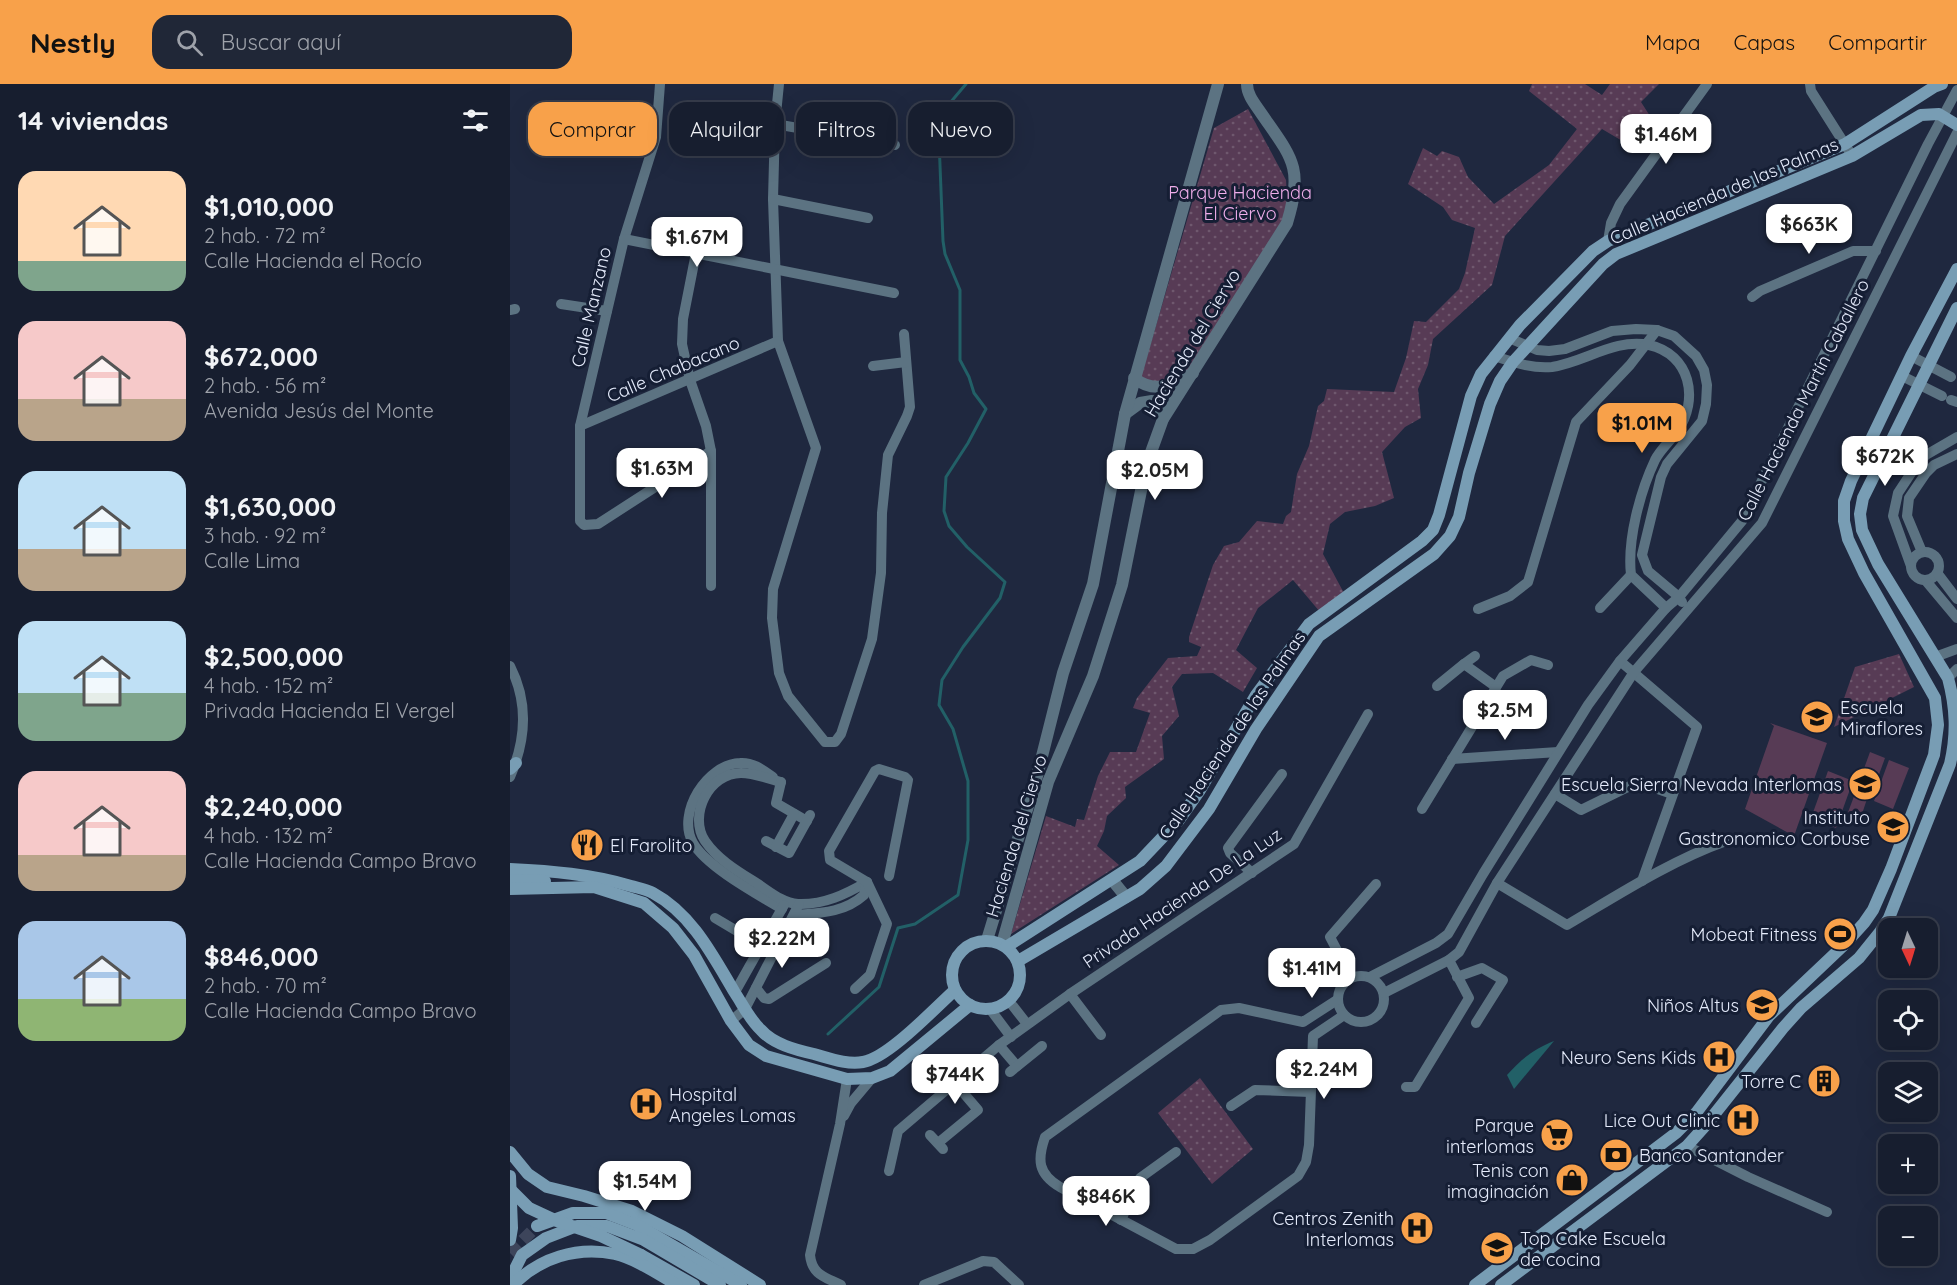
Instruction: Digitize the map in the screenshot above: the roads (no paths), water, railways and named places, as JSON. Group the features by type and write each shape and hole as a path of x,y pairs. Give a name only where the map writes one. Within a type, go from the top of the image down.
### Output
{"main road":[{"name":"Calle Hacienda de las Palmas","path":"1004,946 1113,881 1140,861 1179,820 1200,790 1256,695 1309,624 1422,541 1433,530 1471,396 1481,374 1509,338 1593,252 1608,241 1845,144 1942,84"},
{"name":"Calle Hacienda de las Palmas","path":"1018,961 1140,890 1166,866 1209,808 1257,729 1319,636 1434,554 1450,536 1458,517 1490,404 1500,381 1513,362 1591,276 1616,254 1852,156 1921,115 1930,113 1944,115"},
{"path":"1944,115 1957,124"},
{"path":"1701,202 1707,217"},
{"path":"1475,1285 1676,1133 1696,1113 1769,1016 1845,944 1873,910 1934,755 1938,725 1935,698 1864,573 1848,539 1844,521 1845,501 1851,481 1911,356 1957,269"},
{"path":"1496,1269 1504,1283 1687,1146 1802,1008 1865,952 1889,918 1950,764 1955,743 1956,722 1948,678 1878,564 1862,530 1860,514 1863,498 1957,308"},
{"path":"510,869 555,871 609,879 652,892 686,917 708,947 761,1032 799,1051 847,1063 862,1063 874,1059 888,1050 955,990"},
{"path":"510,879 573,881 644,903 673,928 694,955 731,1021 749,1045 766,1056 847,1079 872,1078 890,1071 970,1005"},
{"path":"510,889 594,887"},
{"path":"987,940 1004,946 1018,961 1020,982 1016,992 1009,1001 990,1009 970,1005 955,990 952,976 953,965 958,956 974,943 987,940"},
{"path":"1790,996 1802,1008"},
{"path":"510,1152 528,1174 546,1187 632,1211 681,1236 760,1285"},
{"path":"510,1176 510,1240"},
{"path":"510,1189 529,1208 557,1221 601,1236 641,1255 694,1285"},
{"path":"537,1226 573,1213 606,1213 637,1225 741,1285"},
{"path":"510,1279 522,1255 546,1238 577,1226 607,1226 644,1240 720,1285"},
{"path":"513,1285 524,1274 543,1262 568,1253 601,1252 616,1255 677,1285"}],"street":[{"name":"Calle Manzano","path":"660,84 656,137 624,239 580,426 580,521 584,525 598,524 711,451"},
{"path":"777,102 779,84"},
{"name":"Hacienda del Ciervo","path":"987,940 1036,780 1063,673 1094,584 1125,414 1218,84"},
{"name":"Hacienda del Ciervo","path":"1004,946 1048,782 1093,676 1122,585 1146,466 1163,419 1287,223 1291,211 1295,171 1289,153 1252,100 1247,84"},
{"path":"1608,241 1611,223 1620,204 1707,84"},
{"path":"1810,84 1811,91 1852,156"},
{"name":"Calle Hacienda Martín Caballero","path":"1370,977 1436,943 1448,934 1588,705 1620,661 1666,608 1679,597 1743,520 1957,90"},
{"name":"Calle Hacienda Martín Caballero","path":"1384,993 1449,960 1459,952 1497,883 1634,672 1762,523 1957,133"},
{"path":"774,156 773,199 778,341 816,448 771,602 779,673 788,696 825,742 835,742 841,734 872,639 881,573 882,513 886,466 888,455 910,407 904,334"},
{"path":"773,199 868,218"},
{"path":"624,239 894,293"},
{"path":"1752,297 1760,291 1853,251 1876,251"},
{"path":"696,253 683,319 682,344 711,451 711,586"},
{"path":"561,304 607,311"},
{"path":"1509,338 1527,346 1549,351 1565,349 1612,331 1657,330 1674,336 1687,346 1704,370 1707,385 1702,421 1667,464 1661,477 1642,555 1648,571 1679,597 1684,606 1662,639"},
{"path":"1478,609 1510,596 1528,582 1576,422 1630,365 1657,330"},
{"name":"Calle Chabacano","path":"580,426 778,341"},
{"path":"1494,356 1530,367 1540,367 1569,363 1632,343 1661,349 1671,355 1684,369 1689,384 1689,407 1678,430 1656,458 1642,493 1629,556 1631,575 1666,608"},
{"path":"1576,345 1582,358"},
{"path":"1617,346 1630,365"},
{"path":"1565,349 1569,363"},
{"path":"1911,356 1951,377"},
{"path":"873,366 906,362"},
{"path":"1134,378 1144,386 1159,388 1171,385 1193,373"},
{"path":"1902,376 1950,399"},
{"path":"1125,414 1140,403 1152,401 1160,407 1163,419"},
{"path":"1957,437 1926,455 1917,464 1898,492 1893,516 1913,574 1918,579 1926,581 1957,618"},
{"path":"1922,552 1907,516 1909,498 1934,465 1957,454"},
{"path":"1911,566 1912,560 1922,552 1930,553 1937,558 1940,566 1938,574 1926,581"},
{"path":"1938,574 1957,599"},
{"path":"1600,608 1631,575"},
{"path":"1935,657 1957,649"},
{"path":"1437,686 1475,656"},
{"path":"1422,809 1503,676 1531,660 1548,665"},
{"path":"1620,661 1697,726 1642,881"},
{"path":"1464,663 1496,687"},
{"path":"510,666 522,697 525,720 523,736 510,777"},
{"path":"1948,678 1957,669"},
{"path":"1053,710 1074,717"},
{"name":"Privada Hacienda De La Luz","path":"889,1171 898,1131 999,1045 1070,994 1294,844 1368,714"},
{"path":"510,734 523,736"},
{"path":"1452,759 1558,752"},
{"path":"855,989 870,975 887,927 886,921 867,882 830,860 829,851 875,771 879,769 908,780 889,876"},
{"path":"794,814 771,844 787,853 790,852 809,818 794,814 776,803 781,782 740,773 726,777 711,787 699,809 698,824 703,839 714,853 784,905 818,902 842,896 867,882"},
{"path":"1252,873 1230,853 1228,848 1282,774"},
{"path":"1555,794 1581,810 1638,782 1672,794"},
{"path":"1497,883 1567,925 1642,881 1711,846 1726,841"},
{"path":"1113,881 1126,897"},
{"path":"794,915 821,913 845,907 864,895 867,882"},
{"path":"1351,977 1330,937 1376,884"},
{"path":"731,1021 745,1009 799,904"},
{"path":"735,992 784,905"},
{"path":"715,918 762,946"},
{"path":"1406,1087 1415,1087 1469,998 1449,960"},
{"path":"756,988 764,998 769,999 826,963"},
{"path":"1457,977 1482,968 1503,980 1476,1023"},
{"path":"1361,975 1370,977 1379,983 1384,993 1384,1005 1378,1016 1367,1022 1354,1022 1344,1016 1337,1000 1338,991 1343,982 1351,977 1361,975"},
{"path":"1070,994 1101,1035"},
{"path":"1337,1000 1303,1022 1239,1008 1221,1010 1045,1137 1039,1153 1041,1167 1048,1180 1121,1220 1176,1249 1193,1249 1210,1240 1298,1176 1306,1162 1309,1146 1313,1036 1344,1016"},
{"path":"1009,1001 1027,1024"},
{"path":"990,1009 1011,1037"},
{"path":"999,1045 1014,1069 1042,1046"},
{"path":"840,1124 851,1103 872,1078"},
{"path":"841,1285 816,1273 811,1265 810,1255 840,1124 847,1079"},
{"path":"937,1142 978,1110 954,1083"},
{"path":"1231,1106 1255,1090 1310,1092"},
{"path":"1687,1146 1748,1177 1827,1212"},
{"path":"1121,1220 1140,1178 1176,1152"},
{"path":"924,1285 983,1261 994,1262 1019,1285"}],"waterway":[{"path":"828,1034 879,987 898,928 915,924 958,895 968,840 968,781 953,729 939,705 942,680 963,647 1000,598 1005,582 967,547 949,526 944,511 946,477 986,409 974,393 960,360 960,290 945,254 943,241 939,140 944,110 966,84"}],"tunnel":[{"path":"510,1253 537,1226"}],"place":[{"name":"Escuela Miraflores","path":"1817,717"},
{"name":"Escuela Sierra Nevada Interlomas","path":"1865,784"},
{"name":"Instituto Gastronomico Corbuse","path":"1893,827"},
{"name":"El Farolito","path":"587,845"},
{"name":"Mobeat Fitness","path":"1840,934"},
{"name":"Niños Altus","path":"1762,1005"},
{"name":"Neuro Sens Kids","path":"1719,1057"},
{"name":"Torre C","path":"1824,1081"},
{"name":"Hospital Angeles Lomas","path":"646,1104"},
{"name":"Lice Out Clinic","path":"1743,1120"},
{"name":"Parque interlomas","path":"1557,1135"},
{"name":"Banco Santander","path":"1616,1155"},
{"name":"Tenis con imaginación","path":"1572,1180"},
{"name":"Centros Zenith Interlomas","path":"1417,1228"},
{"name":"Top Cake Escuela de cocina","path":"1497,1248"}],"park label":[{"name":"Parque Hacienda El Ciervo","path":"1240,202"}]}
